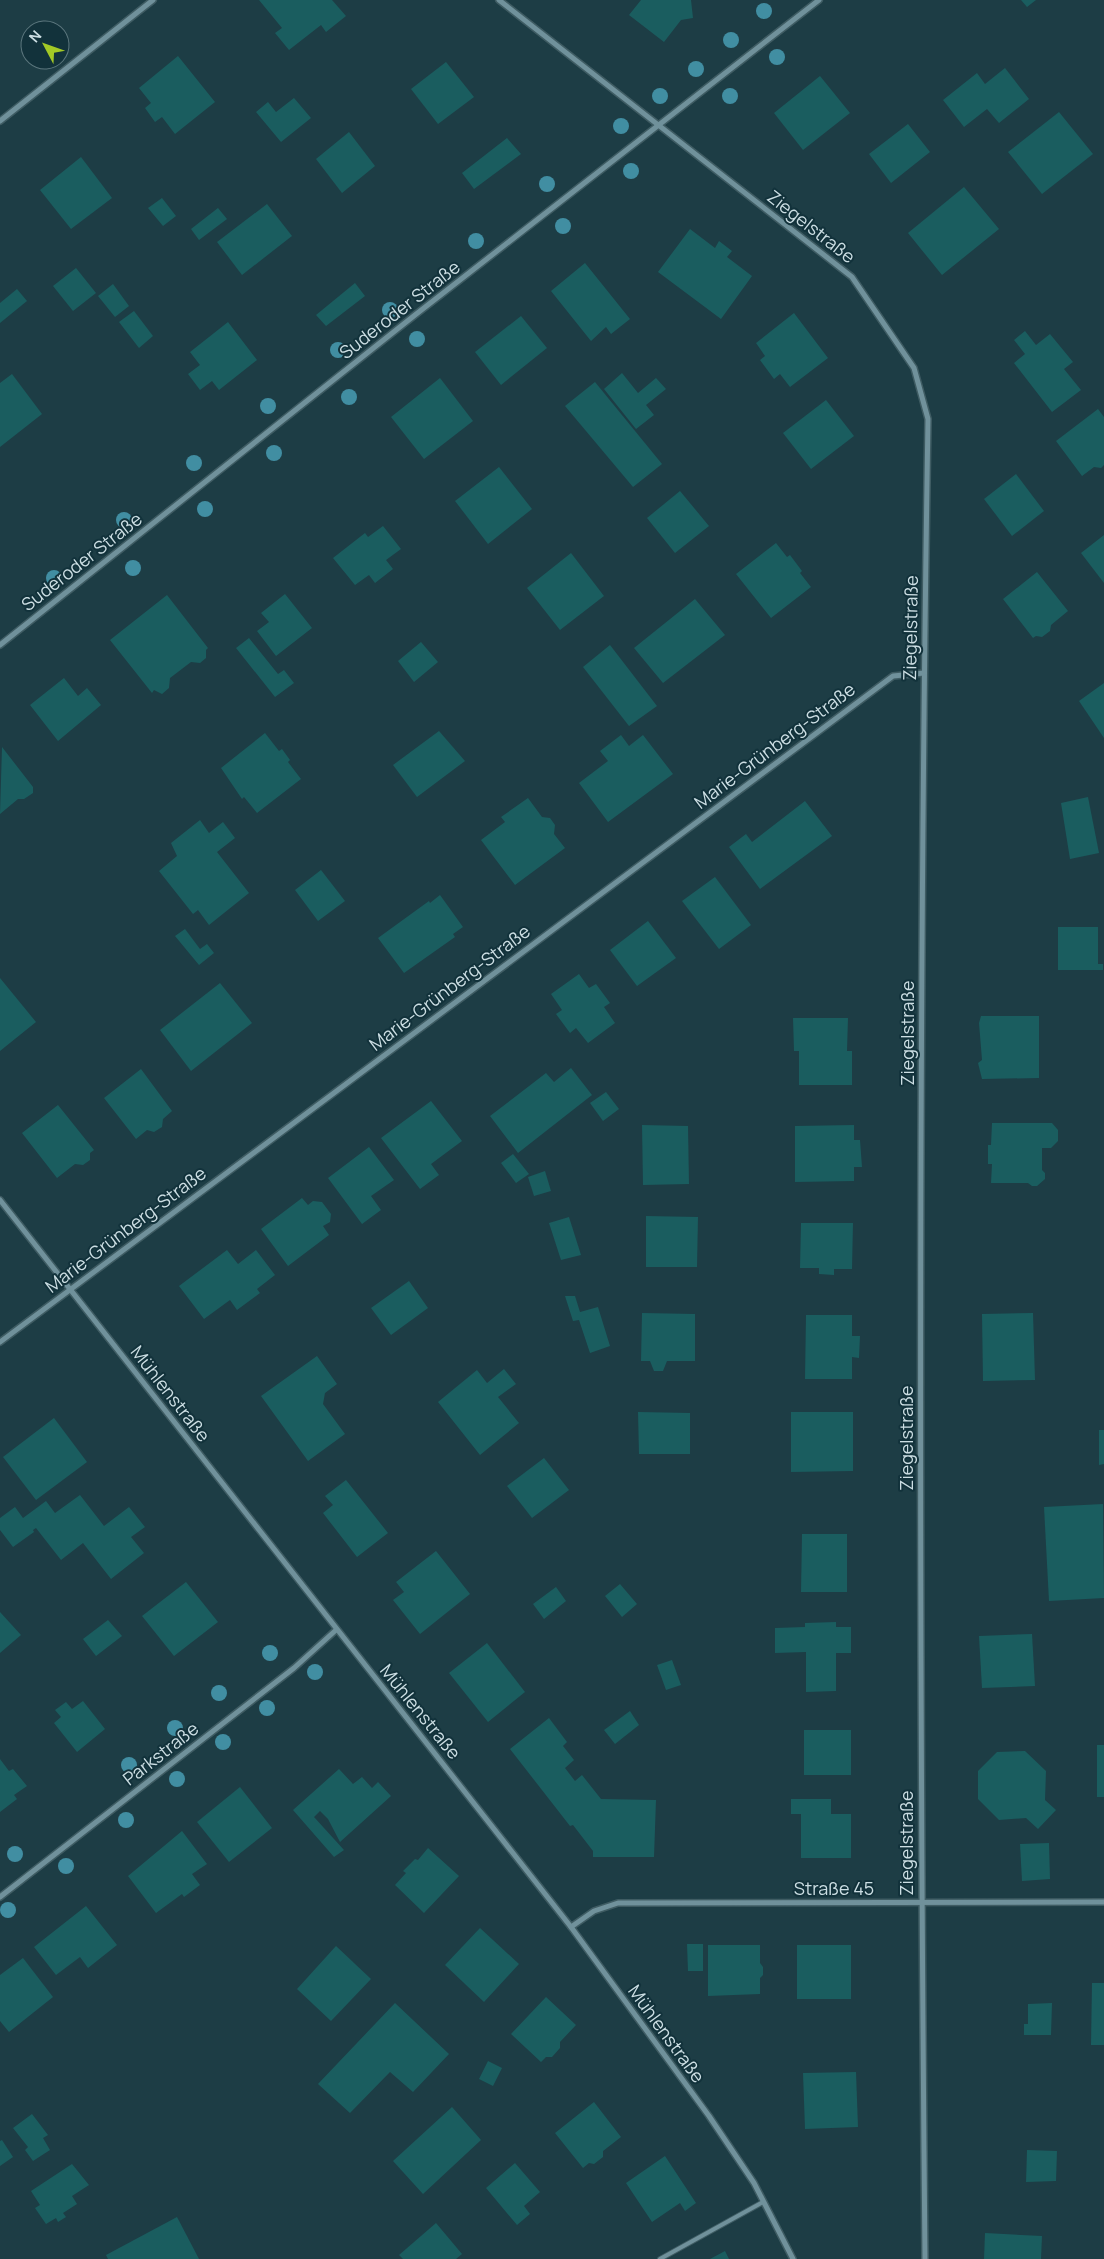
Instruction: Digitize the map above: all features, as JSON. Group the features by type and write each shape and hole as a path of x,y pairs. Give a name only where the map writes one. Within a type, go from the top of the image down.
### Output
{"street":[{"path":"0,121 153,0"},
{"name":"Ziegelstraße","path":"499,0 852,278 914,368 928,419 924,673 921,1198 921,1902 925,2259"},
{"name":"Suderoder Straße","path":"0,645 460,280 819,0"},
{"name":"Marie-Grünberg-Straße","path":"0,1342 893,676 924,673"},
{"name":"Mühlenstraße","path":"0,1200 571,1927 709,2116 754,2183 792,2259"},
{"name":"Parkstraße","path":"0,1897 294,1668 336,1630"},
{"name":"Straße 45","path":"571,1927 594,1911 618,1903 1104,1902"}],"lane":[{"path":"660,2259 763,2202"}],"building":[{"path":"259,0 332,0 346,16 326,32 321,25 289,50 275,33 282,28"},
{"path":"641,0 691,0 693,18 681,20 664,42 629,15"},
{"path":"1021,0 1036,0 1027,7"},
{"path":"178,56 215,102 175,134 162,117 155,122 145,108 151,103 139,88"},
{"path":"446,62 474,97 438,124 411,89"},
{"path":"1005,68 1029,99 999,123 987,109 964,127 943,100 977,73 985,84"},
{"path":"820,76 850,113 803,150 774,113"},
{"path":"294,98 311,118 281,142 256,112 268,102 276,112"},
{"path":"1059,112 1093,154 1042,194 1008,152"},
{"path":"908,124 930,152 891,183 869,154"},
{"path":"349,132 375,166 342,193 316,159"},
{"path":"507,138 521,154 474,189 462,173"},
{"path":"81,157 112,198 71,229 40,190"},
{"path":"964,187 999,229 942,275 908,233"},
{"path":"162,198 176,216 163,226 148,208"},
{"path":"267,204 292,236 242,275 217,242"},
{"path":"218,208 227,219 199,240 191,229"},
{"path":"690,229 715,248 719,241 732,251 727,257 752,276 721,319 658,272"},
{"path":"585,263 630,319 611,334 606,327 591,341 551,291"},
{"path":"76,268 96,293 73,311 53,286"},
{"path":"355,283 365,296 326,326 316,315"},
{"path":"113,284 129,306 115,317 98,296"},
{"path":"17,289 27,301 0,323 0,303"},
{"path":"134,311 153,336 139,348 119,322"},
{"path":"794,313 828,358 790,387 780,374 774,379 760,360 765,356 756,343"},
{"path":"521,316 547,348 501,385 475,352"},
{"path":"228,322 257,360 219,390 212,381 200,390 188,374 200,365 190,352"},
{"path":"1025,331 1036,345 1050,334 1073,362 1064,369 1081,390 1052,412 1014,363 1025,354 1014,340"},
{"path":"622,373 638,393 656,378 666,389 646,405 654,415 636,429 604,389"},
{"path":"12,374 42,414 0,447 0,383"},
{"path":"440,378 473,421 424,459 391,417"},
{"path":"595,382 662,464 633,487 565,406"},
{"path":"826,400 854,436 811,469 783,433"},
{"path":"1098,409 1104,417 1104,465 1101,468 1094,467 1082,476 1056,441"},
{"path":"499,467 532,509 488,544 455,501"},
{"path":"1016,474 1044,511 1012,536 984,499"},
{"path":"680,491 709,526 675,553 647,518"},
{"path":"383,526 401,549 386,560 393,569 375,583 369,575 355,585 333,558 365,533 368,537"},
{"path":"1104,535 1104,583 1081,553"},
{"path":"776,543 787,557 790,555 802,571 800,573 811,587 771,618 736,574"},
{"path":"571,553 604,596 560,630 527,588"},
{"path":"1037,572 1068,611 1051,625 1050,631 1042,637 1036,636 1033,638 1003,599"},
{"path":"285,594 312,628 276,656 257,631 269,622 261,613"},
{"path":"167,595 208,648 206,650 206,658 200,663 191,662 170,678 169,688 162,694 154,690 152,693 110,640"},
{"path":"695,599 725,635 663,683 634,648"},
{"path":"249,638 278,674 284,670 294,683 275,697 236,648"},
{"path":"421,642 438,662 414,682 398,661"},
{"path":"610,645 657,706 629,726 583,667"},
{"path":"64,678 78,696 87,688 101,705 58,741 30,705"},
{"path":"1104,683 1104,738 1079,701"},
{"path":"439,731 465,761 417,797 393,765"},
{"path":"265,733 279,751 282,749 290,760 288,762 301,779 257,813 244,797 242,799 221,768"},
{"path":"621,735 629,746 643,735 673,774 608,822 579,783 608,761 600,751"},
{"path":"2,747 33,787 33,793 24,799 18,799 0,814"},
{"path":"1088,797 1099,853 1070,859 1061,803"},
{"path":"528,798 542,817 550,818 555,825 554,834 565,848 515,885 481,840 505,822 501,817"},
{"path":"805,801 832,836 760,889 729,847 746,834 752,842"},
{"path":"200,820 209,833 223,822 235,838 217,852 249,893 209,925 198,910 193,914 159,871 177,856 171,843"},
{"path":"321,870 345,901 318,921 295,890"},
{"path":"715,877 751,925 719,949 682,901"},
{"path":"440,895 463,927 453,934 455,937 404,973 378,938"},
{"path":"648,921 676,958 637,986 610,950"},
{"path":"1058,927 1098,927 1098,964 1103,964 1103,970 1058,970"},
{"path":"185,929 200,949 207,944 214,953 199,965 175,936"},
{"path":"579,974 589,988 596,984 610,1003 604,1007 615,1023 588,1043 576,1028 570,1033 556,1014 562,1010 551,994"},
{"path":"0,978 36,1022 0,1051"},
{"path":"220,983 252,1023 191,1071 160,1030"},
{"path":"981,1016 1039,1016 1039,1078 982,1079 978,1063 982,1060 979,1023"},
{"path":"793,1018 848,1018 847,1051 852,1051 852,1085 799,1085 799,1051 794,1051"},
{"path":"571,1068 592,1095 518,1153 490,1116 546,1073 554,1082"},
{"path":"141,1069 172,1111 163,1119 162,1127 154,1132 147,1130 136,1139 104,1098"},
{"path":"606,1092 619,1109 603,1121 590,1103"},
{"path":"431,1101 462,1141 431,1164 439,1175 420,1189 381,1138"},
{"path":"58,1105 94,1150 90,1153 90,1160 83,1165 75,1164 57,1178 22,1133"},
{"path":"992,1123 1052,1123 1058,1130 1058,1141 1051,1148 1042,1148 1042,1170 1045,1173 1045,1179 1037,1186 1032,1186 1028,1183 991,1183 992,1164 988,1164 988,1145 991,1145"},
{"path":"642,1125 688,1126 689,1184 643,1185"},
{"path":"854,1125 854,1140 860,1140 862,1167 854,1167 854,1181 795,1182 795,1126"},
{"path":"369,1147 394,1180 371,1196 381,1210 362,1224 328,1178"},
{"path":"513,1154 529,1174 516,1183 501,1163"},
{"path":"545,1171 551,1191 534,1196 528,1177"},
{"path":"302,1198 308,1205 313,1201 322,1202 331,1214 330,1222 323,1226 329,1235 288,1266 261,1229"},
{"path":"646,1216 698,1217 697,1267 646,1267"},
{"path":"569,1217 581,1255 561,1260 549,1223"},
{"path":"801,1223 853,1223 852,1269 834,1269 834,1275 819,1274 819,1268 800,1268"},
{"path":"227,1250 238,1264 256,1250 275,1275 257,1289 260,1293 237,1310 230,1300 204,1319 179,1286"},
{"path":"409,1281 428,1308 391,1335 371,1308"},
{"path":"565,1296 575,1296 580,1312 598,1307 610,1346 590,1353 579,1320 573,1321"},
{"path":"642,1313 695,1314 695,1361 667,1361 663,1371 654,1371 650,1361 641,1361"},
{"path":"1033,1313 1035,1380 983,1381 982,1314"},
{"path":"806,1315 852,1315 852,1336 860,1336 859,1358 852,1357 852,1379 805,1379"},
{"path":"317,1356 337,1384 325,1393 323,1404 345,1434 308,1461 261,1396"},
{"path":"504,1369 516,1384 498,1397 519,1423 480,1455 438,1402 477,1370 487,1383"},
{"path":"638,1412 690,1413 690,1454 639,1454"},
{"path":"791,1412 853,1412 853,1471 791,1472"},
{"path":"54,1418 87,1462 36,1500 3,1457"},
{"path":"1099,1430 1104,1430 1104,1464 1099,1465"},
{"path":"544,1458 569,1490 532,1518 507,1486"},
{"path":"346,1480 388,1533 357,1557 323,1513 333,1505 325,1496"},
{"path":"80,1495 104,1526 129,1507 145,1527 131,1537 144,1553 111,1579 83,1543 61,1560 36,1528 33,1530 34,1532 13,1547 0,1530 0,1518 15,1507 23,1518 46,1501 55,1513"},
{"path":"1103,1504 1104,1598 1049,1601 1044,1507"},
{"path":"802,1534 847,1534 847,1592 801,1592"},
{"path":"436,1551 470,1594 420,1634 393,1600 404,1592 396,1582"},
{"path":"186,1582 218,1622 174,1656 142,1616"},
{"path":"620,1584 637,1604 622,1617 605,1596"},
{"path":"556,1587 566,1601 544,1619 533,1604"},
{"path":"0,1612 21,1635 0,1653"},
{"path":"108,1620 122,1636 96,1656 83,1639"},
{"path":"836,1622 836,1627 851,1627 851,1653 836,1653 836,1691 806,1692 806,1652 775,1653 775,1628 805,1627 805,1623"},
{"path":"1032,1634 1035,1686 982,1688 979,1636"},
{"path":"487,1643 525,1692 488,1722 449,1673"},
{"path":"672,1660 681,1685 666,1690 657,1665"},
{"path":"83,1701 105,1729 77,1752 54,1723 61,1717 55,1710 66,1702 72,1709"},
{"path":"630,1711 639,1725 615,1744 604,1730"},
{"path":"549,1718 567,1742 563,1746 574,1760 565,1768 575,1781 582,1775 601,1799 656,1800 654,1857 593,1857 593,1851 573,1825 570,1826 510,1749"},
{"path":"804,1730 851,1730 851,1775 804,1775"},
{"path":"1097,1745 1104,1745 1104,1797 1097,1797"},
{"path":"1025,1751 1046,1771 1045,1800 1056,1810 1038,1829 1026,1818 999,1820 978,1799 978,1771 997,1752"},
{"path":"0,1759 9,1771 13,1769 27,1786 14,1795 17,1799 0,1812"},
{"path":"339,1769 353,1784 362,1777 372,1788 378,1782 391,1796 340,1842 328,1819 320,1811 314,1817 344,1850 334,1857 293,1810"},
{"path":"240,1787 272,1828 229,1862 197,1822"},
{"path":"791,1799 831,1799 831,1814 851,1814 851,1858 801,1858 801,1814 791,1814"},
{"path":"182,1831 207,1864 192,1874 200,1885 184,1897 182,1894 156,1913 128,1876"},
{"path":"1049,1843 1050,1879 1022,1881 1020,1844"},
{"path":"428,1848 459,1876 424,1913 395,1885 406,1873 403,1871 415,1859 418,1860"},
{"path":"86,1906 117,1945 88,1968 80,1957 56,1975 34,1947"},
{"path":"480,1928 519,1964 484,2002 445,1965"},
{"path":"687,1944 703,1944 703,1971 688,1971"},
{"path":"708,1945 760,1945 760,1963 763,1967 763,1975 760,1978 760,1994 708,1996"},
{"path":"797,1945 851,1945 851,1999 797,1999"},
{"path":"336,1946 371,1979 331,2021 297,1989"},
{"path":"23,1958 53,1997 9,2032 0,2021 0,1975"},
{"path":"1092,1983 1104,1983 1104,2045 1091,2045"},
{"path":"546,1997 576,2025 560,2042 560,2048 552,2057 546,2057 541,2062 511,2034"},
{"path":"395,2003 449,2054 413,2092 390,2072 350,2113 318,2084"},
{"path":"1052,2003 1051,2035 1024,2035 1024,2024 1028,2024 1028,2004"},
{"path":"488,2061 502,2068 493,2086 479,2079"},
{"path":"856,2072 858,2127 805,2129 803,2073"},
{"path":"594,2102 621,2137 603,2151 603,2157 594,2164 589,2163 583,2168 555,2133"},
{"path":"452,2107 481,2140 423,2194 393,2161"},
{"path":"32,2114 48,2135 43,2138 50,2150 33,2161 25,2150 28,2147 13,2128"},
{"path":"2,2140 13,2157 0,2166 0,2141"},
{"path":"1027,2150 1057,2151 1056,2181 1026,2182"},
{"path":"665,2156 696,2203 685,2211 680,2203 652,2222 626,2183"},
{"path":"515,2163 540,2192 524,2206 530,2214 517,2225 486,2188"},
{"path":"72,2164 89,2185 72,2196 77,2204 63,2213 66,2217 58,2222 56,2218 46,2224 35,2208 40,2205 31,2191"},
{"path":"177,2217 199,2259 108,2259 106,2255"},
{"path":"436,2223 462,2254 456,2259 403,2259 399,2255"},
{"path":"985,2233 1042,2236 1041,2259 984,2259"},
{"path":"725,2251 729,2259 710,2259"}]}
